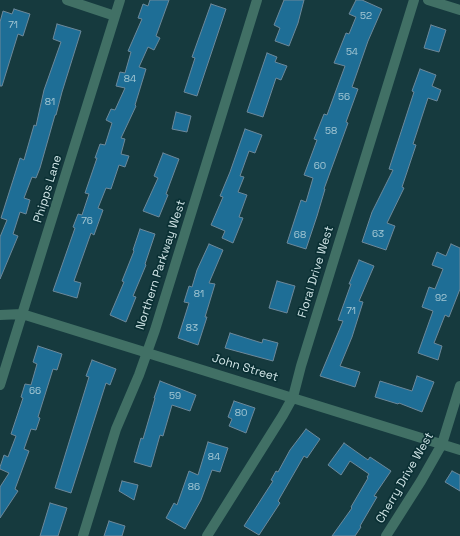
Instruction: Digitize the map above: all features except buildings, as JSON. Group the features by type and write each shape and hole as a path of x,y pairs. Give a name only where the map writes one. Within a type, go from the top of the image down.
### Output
{"street":[{"path":"67,0 115,16"},
{"name":"Phipps Lane","path":"0,385 120,0"},
{"name":"Northern Parkway West","path":"83,536 116,429 139,376 157,322 257,0"},
{"name":"Floral Drive West","path":"207,536 293,397 300,366 414,0"},
{"path":"430,0 460,10"},
{"name":"John Street","path":"0,315 22,314 460,450"},
{"name":"Cherry Drive West","path":"386,536 421,481 442,444 460,386"}]}
